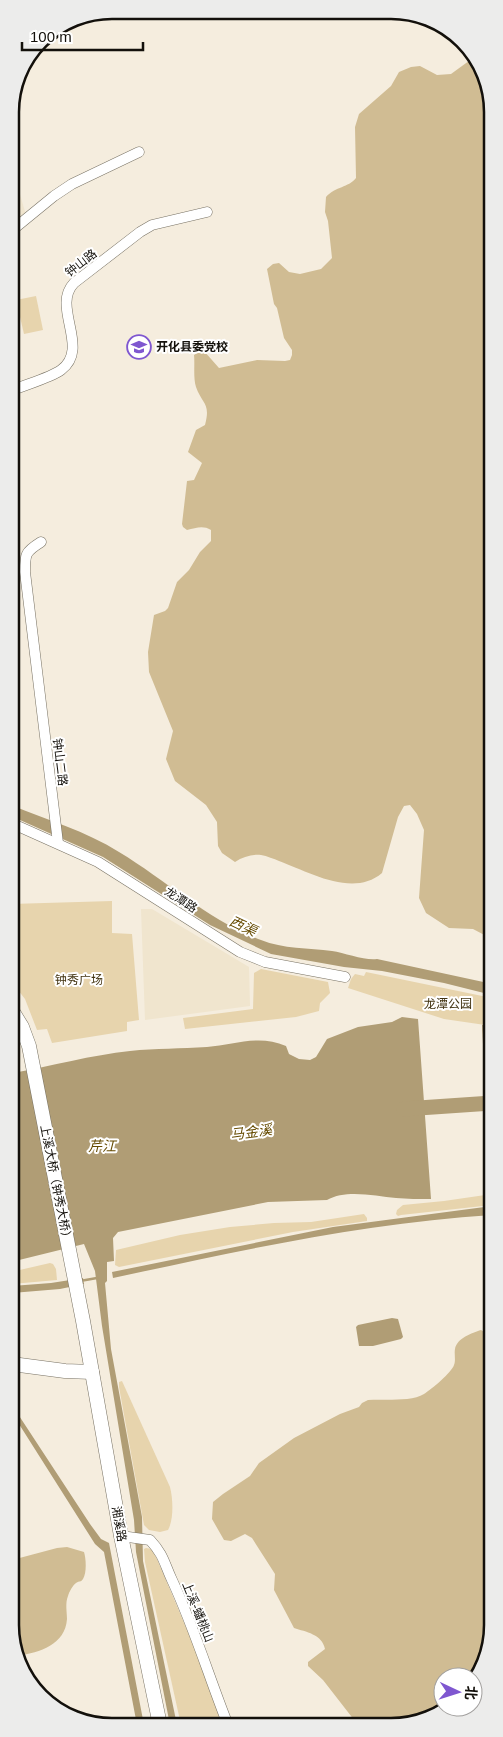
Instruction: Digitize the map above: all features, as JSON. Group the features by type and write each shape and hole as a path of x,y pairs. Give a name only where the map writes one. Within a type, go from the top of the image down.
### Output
{"main road":[{"name":"上溪大桥（钟秀大桥）","path":"19,1022 29,1046 83,1321"},
{"name":"湘溪路","path":"83,1321 121,1536 159,1718"},
{"path":"19,1365 65,1371 92,1372"}],"street":[{"path":"19,225 72,184 139,152"},
{"name":"钟山路","path":"19,387 62,370 70,359 73,341 66,299 74,283 140,232 152,225 207,212"},
{"name":"钟山二路","path":"41,542 29,550 25,559 25,572 58,843"},
{"name":"龙潭路","path":"19,826 98,862 240,952 265,962 345,977"},
{"name":"上溪-蟠桃山","path":"121,1536 150,1540 164,1556 225,1718"}],"shaded area":[{"path":"469,61 479,82 484,112 484,935 473,929 449,928 426,913 419,898 424,830 417,814 410,805 404,806 398,817 382,873 370,880 358,883 345,883 317,876 263,855 251,855 235,862 222,853 218,846 217,822 206,805 175,781 166,759 173,731 149,672 148,652 154,615 168,608 177,582 189,570 200,552 211,541 211,530 208,528 202,527 187,530 182,524 187,481 194,480 202,463 188,452 196,430 205,425 207,418 205,404 198,393 195,383 194,355 204,351 219,368 257,360 290,360 292,350 284,338 277,308 274,304 267,269 273,264 279,263 289,272 300,274 321,269 332,258 328,221 325,212 326,197 356,178 355,127 359,114 391,86 399,72 411,67 420,66 437,75 451,74"},
{"path":"19,191 26,215 19,220"},
{"path":"141,909 152,909 249,967 250,1006 145,1020"},
{"path":"481,1330 484,1332 484,1631 479,1655 474,1667 433,1667 433,1708 415,1715 397,1718 353,1718 323,1680 308,1666 308,1662 325,1649 321,1640 313,1634 294,1628 274,1590 275,1574 252,1538 245,1534 231,1541 224,1540 212,1519 213,1502 250,1476 259,1463 294,1438 340,1414 359,1407 368,1400 405,1399 419,1397 424,1394 450,1372 455,1361 456,1345 465,1336"},
{"path":"67,1547 84,1552 85,1573 83,1579 75,1584 69,1594 67,1619 62,1635 50,1646 24,1655 19,1625 19,1558"}],"green space":[{"path":"36,296 43,330 24,334 19,313 19,299"},
{"name":"钟秀广场","path":"112,901 112,933 132,934 139,1020 127,1022 127,1031 52,1043 47,1029 37,1030 25,999 19,991 19,904"},
{"path":"261,969 328,982 330,993 320,1003 319,1011 296,1017 185,1029 183,1018 253,1009 254,973"},
{"name":"龙潭公园","path":"366,972 484,996 484,1025 444,1019 348,988 355,974 364,976"},
{"path":"484,1195 484,1206 398,1216 396,1214 397,1210 403,1205"},
{"path":"364,1214 367,1221 293,1232 119,1267 115,1265 116,1250 180,1235 230,1227 311,1222"},
{"path":"50,1263 56,1269 57,1280 19,1283 19,1270"},
{"path":"122,1381 170,1487 172,1509 168,1530 160,1532 149,1530 144,1525 119,1387 119,1382"},
{"path":"144,1549 152,1549 157,1559 199,1658 220,1718 179,1718 145,1562"}],"water":[{"path":"19,808 80,832 106,845 137,863 205,911 242,932 261,940 287,947 332,951 361,958 377,959 484,982 484,993 382,971 344,967 271,954 210,925 103,857 19,820"},
{"name":"芹江","path":"402,1017 418,1019 431,1199 352,1194 327,1200 268,1202 118,1232 113,1238 114,1261 107,1262 107,1281 105,1283 111,1349 142,1517 143,1561 176,1718 169,1718 136,1552 134,1520 102,1326 95,1271 84,1244 19,1260 19,1072 116,1053 149,1049 207,1047 246,1041 276,1043 286,1046 289,1054 299,1059 310,1060 316,1057 327,1039 358,1027 392,1022"},
{"path":"482,1025 484,1025 484,1063"},
{"path":"484,1207 484,1216 396,1224 301,1239 113,1278 112,1272 333,1227"},
{"path":"83,1278 84,1284 60,1289 19,1292 19,1285"},
{"path":"392,1318 398,1319 403,1337 401,1339 373,1346 359,1346 356,1327 358,1325"},
{"path":"19,1416 90,1524 101,1539 109,1543 143,1718 136,1718 104,1552 95,1544 19,1424"}],"waterway":[{"name":"马金溪","path":"404,1109 484,1104"},
{"path":"80,1281 97,1278"}],"place":[{"name":"开化县委党校","path":"139,347"}],"water label":[{"name":"西渠","path":"243,926"}]}
